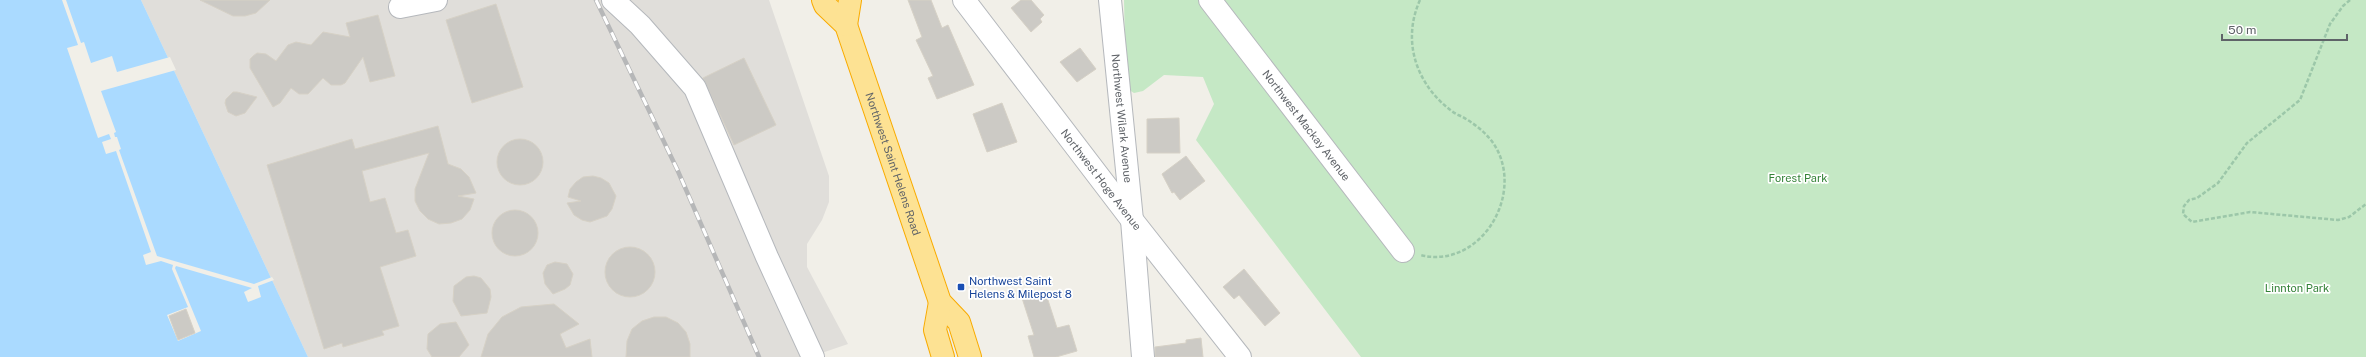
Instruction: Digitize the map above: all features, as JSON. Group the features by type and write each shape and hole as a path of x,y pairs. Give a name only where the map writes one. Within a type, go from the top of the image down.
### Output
{"highway":[{"name":"Northwest Saint Helens Road","path":"823,0 825,5 846,25 940,302 959,322 970,357"},
{"name":"Northwest Saint Helens Road","path":"846,25 850,0"},
{"name":"Northwest Saint Helens Road","path":"940,302 935,330 943,357"}],"street":[{"path":"400,7 436,0"},
{"path":"613,0 640,24 695,88 767,257 813,357"},
{"name":"Northwest Hoge Avenue","path":"964,0 1132,220 1240,357"},
{"name":"Northwest Wilark Avenue","path":"1110,0 1132,220 1143,357"},
{"name":"Northwest Mackay Avenue","path":"1210,0 1403,251"}],"path":[{"path":"1403,251 1426,257 1450,255 1472,246 1489,230 1501,209 1506,186 1505,174 1496,146 1482,130 1438,100 1419,72 1412,48 1412,24 1420,0"},
{"path":"2350,0 2343,6 2330,24 2300,100 2247,143 2218,182 2197,198 2188,200 2184,206 2184,214 2192,222 2250,212 2338,220 2349,217 2366,204"}],"shaded area":[{"path":"141,0 769,0 829,176 829,202 822,220 807,244 807,267 848,344 810,357 308,357"}],"green space":[{"name":"Forest Park","path":"1124,0 2366,0 2366,357 1361,357 1196,140 1214,104 1203,77 1164,75 1143,91 1134,93 1126,88"}],"water":[{"path":"0,0 141,0 308,357 0,357"}],"pier":[{"path":"62,0 66,0 81,43 84,42 91,63 112,56 117,72 170,57 176,70 101,91 116,132 114,133 115,137 117,137 121,149 119,150 157,256 254,284 272,277 274,280 258,286 261,297 248,302 244,292 252,288 176,266 175,268 201,331 178,341 167,315 188,307 172,269 173,265 161,261 146,265 143,255 151,252 116,151 106,154 102,142 111,139 109,134 98,138 67,48 78,45"}],"building":[{"path":"200,0 270,0 256,13 245,16 233,16"},
{"path":"908,0 931,0 942,28 948,25 974,85 937,99 928,78 933,76 916,40 922,37"},
{"path":"1021,0 1031,0 1044,15 1040,19 1042,22 1031,32 1011,8"},
{"path":"496,4 523,87 472,103 446,20"},
{"path":"378,15 395,76 370,82 363,57 345,83 341,85 331,85 323,78 308,94 299,94 291,88 280,103 273,107 250,68 250,59 253,56 257,53 266,54 276,61 288,45 296,42 311,45 323,32 350,37 346,23"},
{"path":"1080,48 1096,69 1077,82 1060,62"},
{"path":"744,58 776,125 734,145 703,78"},
{"path":"233,92 257,97 245,113 236,116 228,112 225,103 226,99"},
{"path":"1002,103 1017,142 987,152 973,114"},
{"path":"1179,118 1180,153 1147,153 1147,119"},
{"path":"438,126 448,164 461,169 469,177 476,193 458,196 474,199 470,210 462,219 451,223 439,224 428,219 420,211 415,201 415,189 429,153 362,171 370,202 385,198 396,233 408,230 416,256 380,267 399,326 382,331 384,335 343,347 342,343 324,349 267,165 352,139 355,149"},
{"path":"520,139 533,143 539,149 543,162 539,175 533,181 520,185 507,181 501,175 497,162 501,149 507,143"},
{"path":"1186,156 1205,181 1180,200 1174,192 1172,193 1162,174"},
{"path":"593,176 601,178 609,183 616,196 612,209 607,216 590,222 582,220 574,215 567,203 581,201 568,197 570,189 583,177"},
{"path":"515,210 528,214 534,220 538,233 534,246 528,252 515,256 502,252 496,246 492,233 496,220 502,214"},
{"path":"630,247 639,249 648,254 653,263 655,272 653,281 648,290 639,295 630,297 621,295 612,290 607,281 605,272 607,263 612,254 621,249"},
{"path":"555,262 567,264 573,274 570,285 553,294 545,284 543,273 547,265"},
{"path":"1244,269 1280,313 1265,326 1239,295 1234,299 1223,287"},
{"path":"474,276 481,278 490,289 491,297 487,313 461,316 453,301 454,286 466,277"},
{"path":"1045,291 1057,328 1069,325 1077,351 1056,357 1034,357 1028,336 1034,335 1022,298"},
{"path":"554,304 579,324 560,334 566,348 590,339 592,357 481,357 488,334 502,317 521,307"},
{"path":"186,309 195,333 178,340 169,316"},
{"path":"654,317 666,317 678,323 686,332 690,344 690,357 626,357 627,341 632,329 642,321"},
{"path":"456,322 469,345 459,357 432,357 427,349 428,334 440,324"},
{"path":"1201,338 1203,357 1155,357 1155,347 1186,343 1186,340"}],"railway":[{"path":"596,0 677,169 759,357"}],"place":[{"name":"Northwest Saint Helens & Milepost 8","path":"961,287"}],"park label":[{"name":"Linnton Park","path":"2297,288"}]}
